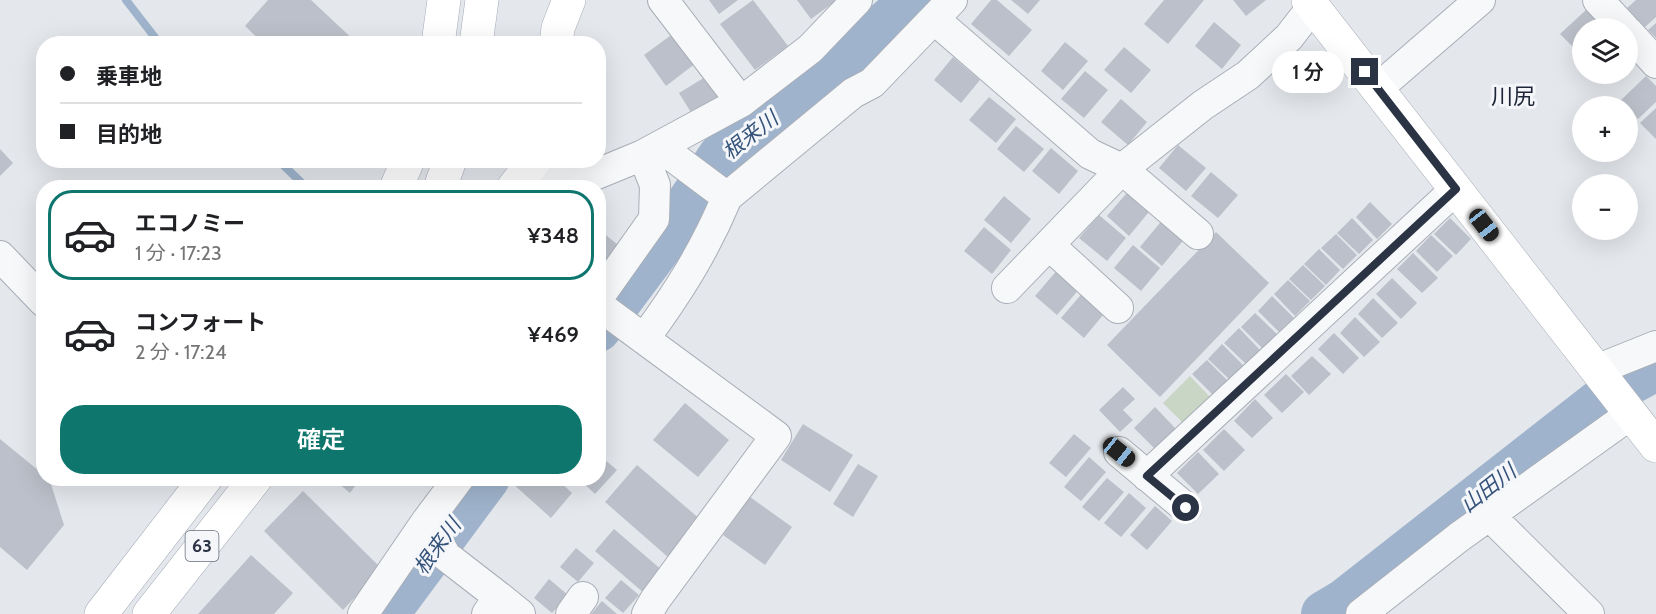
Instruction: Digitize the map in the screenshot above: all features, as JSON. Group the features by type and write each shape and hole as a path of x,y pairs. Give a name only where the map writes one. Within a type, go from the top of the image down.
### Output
{"street":[{"path":"439,36 444,0"},
{"path":"477,36 482,0"},
{"path":"557,36 569,0"},
{"path":"663,0 741,102"},
{"path":"583,180 662,155 741,102 810,49 857,0"},
{"path":"1378,88 1480,0"},
{"path":"1598,0 1615,18"},
{"path":"1007,288 1122,170 1203,105 1248,75 1289,37 1311,3 1656,446"},
{"path":"644,339 679,291 710,237 724,195 853,93 872,83 943,10 1090,154 1122,170 1198,234"},
{"path":"1638,43 1656,63"},
{"path":"662,155 724,195"},
{"path":"606,287 654,219 655,185 662,155"},
{"path":"520,180 530,168"},
{"path":"549,168 578,180"},
{"path":"1147,476 1456,189"},
{"path":"1049,245 1118,308"},
{"path":"0,256 36,294"},
{"path":"606,312 776,436 647,614"},
{"path":"1360,614 1489,515 1614,392 1656,346"},
{"path":"1119,452 1186,508"},
{"name":"63","path":"101,614 200,486"},
{"name":"63","path":"149,614 245,486"},
{"path":"363,614 453,486"},
{"path":"1489,515 1589,614"},
{"path":"426,522 446,556 502,608"}],"green space":[{"path":"1190,376 1212,399 1185,425 1163,403"}],"building":[{"path":"268,0 311,0 349,36 256,36 245,26"},
{"path":"709,0 738,0 719,14"},
{"path":"753,0 788,46 755,70 720,24"},
{"path":"797,0 837,0 811,19"},
{"path":"991,0 997,0 1032,30 1009,56 971,24"},
{"path":"1011,0 1040,0 1028,14"},
{"path":"1164,0 1204,0 1168,44 1144,24"},
{"path":"1233,0 1266,0 1246,16"},
{"path":"1636,0 1656,0 1656,17 1645,27 1627,8"},
{"path":"1586,10 1594,18 1577,18"},
{"path":"1214,22 1241,45 1222,69 1195,46"},
{"path":"1572,23 1572,46 1560,34"},
{"path":"1656,23 1656,38 1648,30"},
{"path":"674,33 696,63 666,86 644,55"},
{"path":"1065,42 1088,61 1063,90 1041,71"},
{"path":"1124,47 1151,70 1131,93 1104,70"},
{"path":"953,57 980,80 961,103 934,80"},
{"path":"1085,71 1108,90 1084,118 1061,99"},
{"path":"707,76 720,97 692,114 679,93"},
{"path":"1646,76 1656,86 1656,102 1638,119 1638,96 1625,96"},
{"path":"989,97 1016,119 996,143 969,120"},
{"path":"1121,99 1147,122 1128,145 1101,122"},
{"path":"1656,108 1656,139 1640,123"},
{"path":"1016,126 1044,149 1024,172 997,149"},
{"path":"1178,145 1206,168 1186,191 1159,168"},
{"path":"1051,148 1078,171 1059,194 1032,171"},
{"path":"0,149 13,163 0,176"},
{"path":"1211,172 1238,195 1218,218 1191,196"},
{"path":"1131,188 1153,207 1129,236 1107,216"},
{"path":"1004,196 1031,219 1011,243 984,220"},
{"path":"1370,202 1392,224 1377,239 1356,217"},
{"path":"1099,215 1126,238 1107,261 1079,238"},
{"path":"1164,218 1186,237 1162,266 1140,247"},
{"path":"1352,218 1373,240 1359,254 1337,233"},
{"path":"1450,218 1471,239 1456,255 1434,234"},
{"path":"984,227 1011,250 992,274 964,251"},
{"path":"1216,232 1269,283 1160,397 1107,345"},
{"path":"1336,234 1357,255 1343,269 1321,248"},
{"path":"606,235 622,248 606,264"},
{"path":"1431,235 1453,256 1437,272 1416,251"},
{"path":"1133,245 1160,268 1141,291 1114,268"},
{"path":"1319,249 1340,270 1326,285 1304,264"},
{"path":"1413,253 1438,278 1422,293 1397,269"},
{"path":"1303,265 1325,286 1311,300 1289,279"},
{"path":"1059,268 1081,287 1057,315 1035,296"},
{"path":"1392,278 1417,303 1401,319 1376,294"},
{"path":"1288,280 1310,301 1295,316 1274,294"},
{"path":"1085,290 1108,309 1084,338 1061,318"},
{"path":"1272,296 1294,318 1279,332 1258,311"},
{"path":"1373,298 1398,323 1382,338 1358,314"},
{"path":"1255,313 1277,334 1262,348 1241,327"},
{"path":"1355,317 1380,342 1364,357 1340,333"},
{"path":"1239,328 1260,350 1246,364 1224,343"},
{"path":"1334,333 1359,358 1343,374 1318,349"},
{"path":"1222,344 1244,366 1230,380 1208,359"},
{"path":"1312,356 1331,374 1309,395 1291,376"},
{"path":"1207,360 1228,381 1214,396 1192,374"},
{"path":"1286,374 1304,392 1282,413 1264,395"},
{"path":"1123,387 1135,399 1123,410 1133,420 1120,432 1099,410"},
{"path":"1255,399 1273,418 1252,438 1234,421"},
{"path":"685,403 729,440 698,477 653,440"},
{"path":"1155,407 1176,429 1155,449 1134,428"},
{"path":"803,424 853,455 830,492 781,460"},
{"path":"1224,429 1245,450 1224,471 1203,450"},
{"path":"1074,434 1091,448 1066,477 1049,463"},
{"path":"0,439 36,468 36,486 52,486 64,525 27,570 0,547"},
{"path":"1198,452 1219,474 1198,494 1177,473"},
{"path":"1089,457 1106,472 1081,501 1064,487"},
{"path":"606,461 617,470 606,482"},
{"path":"858,464 878,476 853,517 833,504"},
{"path":"637,465 701,520 669,558 605,502"},
{"path":"1107,478 1124,492 1099,521 1082,507"},
{"path":"342,486 355,486 350,493"},
{"path":"515,486 565,486 572,493 551,518"},
{"path":"586,486 602,486 595,494"},
{"path":"303,491 382,569 343,610 264,531"},
{"path":"1129,493 1146,508 1121,537 1104,523"},
{"path":"750,497 792,527 765,565 723,535"},
{"path":"1155,506 1172,521 1147,550 1130,535"},
{"path":"614,529 663,571 644,593 595,551"},
{"path":"576,548 594,563 578,582 560,567"},
{"path":"251,555 293,593 274,614 198,614"},
{"path":"549,579 568,595 552,613 534,598"},
{"path":"621,580 639,595 623,613 605,598"},
{"path":"602,601 617,614 591,614"}],"waterway":[{"path":"126,0 154,36"},
{"name":"根来川","path":"606,318 660,246 721,156 835,69 913,0"},
{"path":"286,168 299,180"},
{"name":"山田川","path":"1324,614 1344,602 1615,390 1656,368"},
{"name":"根来川","path":"386,614 481,486"}],"district":[{"name":"川尻","path":"1513,96"}],"route":[{"path":"1186,508 1147,476 1456,189 1365,72"}]}
